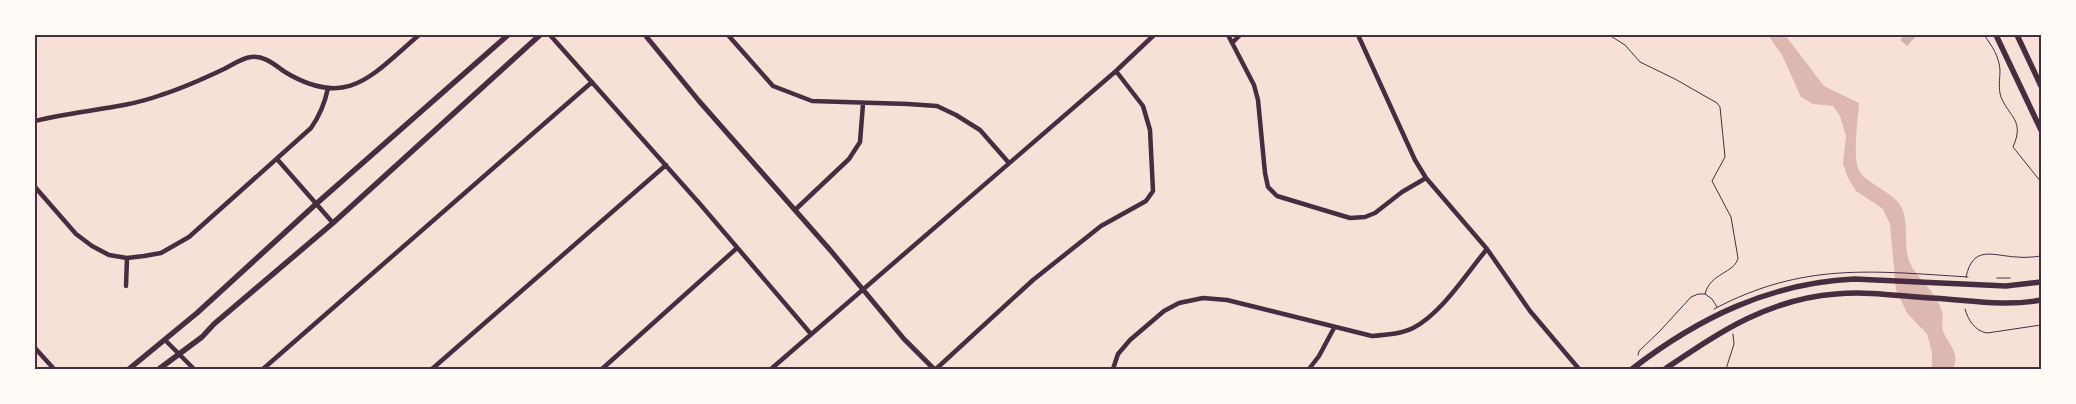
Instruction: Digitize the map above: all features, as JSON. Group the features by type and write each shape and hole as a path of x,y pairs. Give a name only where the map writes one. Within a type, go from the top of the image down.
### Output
{"main road":[{"path":"130,369 149,351 166,340 197,313 316,204 508,35"},
{"path":"159,369 202,337 214,324 333,223 540,35"},
{"path":"1996,35 2041,130"},
{"path":"2017,35 2041,86"},
{"path":"1632,369 1663,347 1732,308 1772,292 1822,281 1872,279 2006,286 2041,282"},
{"path":"1665,369 1714,337 1758,313 1815,296 1860,293 2009,303 2041,300"}],"street":[{"path":"35,121 123,106 159,96 192,84 250,57 265,59 302,82 328,88 348,88 376,72 417,35"},
{"path":"550,35 666,165 811,334"},
{"path":"645,35 698,101 795,210 904,339 935,369 1034,280 1101,226 1146,201 1153,191 1150,130 1143,106 1116,71"},
{"path":"728,35 773,86 812,101 937,106 980,130 1009,162"},
{"path":"772,369 1116,71 1154,35"},
{"path":"1228,35 1254,85 1258,100 1265,173 1268,187 1277,196 1350,218 1365,217 1375,213 1402,192 1426,178"},
{"path":"1233,42 1240,35"},
{"path":"1358,35 1415,160 1426,178 1486,249 1530,311 1579,369"},
{"path":"263,369 592,82"},
{"path":"35,187 76,234 109,255 127,258 161,253 189,237 311,128 318,117 328,88"},
{"path":"795,210 850,159 860,142 863,104"},
{"path":"277,160 333,223"},
{"path":"432,369 666,165"},
{"path":"602,369 737,248"},
{"path":"1112,369 1118,354 1124,347 1164,311 1179,303 1203,298 1227,300 1372,336 1391,335 1413,328 1429,317 1486,249"},
{"path":"126,286 127,258"},
{"path":"1309,369 1319,356 1334,328"},
{"path":"166,340 194,369"},
{"path":"35,348 54,369"}],"path":[{"path":"1609,35 1625,45 1640,62 1676,79 1717,103 1720,108 1725,157 1712,181 1731,217 1738,258 1736,264 1709,283 1705,294"},
{"path":"1984,35 1998,57 2002,98 2011,112 2016,125 2017,139 2013,147 2041,182"},
{"path":"1966,284 1968,268 1979,256 1990,253 2016,257 2041,256"},
{"path":"1991,278 2016,278"},
{"path":"1642,354 1638,355 1639,350 1659,332 1691,297 1705,294 1712,299 1720,313"},
{"path":"1964,308 1967,317 1981,332 1987,333 2041,325"},
{"path":"1726,369 1734,344 1733,334"}],"shaded area":[{"path":"1768,35 1785,35 1824,86 1859,103 1856,145 1858,168 1860,173 1894,198 1902,209 1906,224 1908,258 1915,271 1940,305 1943,314 1943,331 1955,353 1956,358 1953,369 1932,369 1932,353 1927,334 1907,313 1896,290 1890,224 1883,209 1856,191 1848,178 1843,164 1846,136 1840,116 1833,106 1813,104 1801,97 1782,55"}],"building":[{"path":"1905,35 1917,35 1907,46 1900,40"}]}
